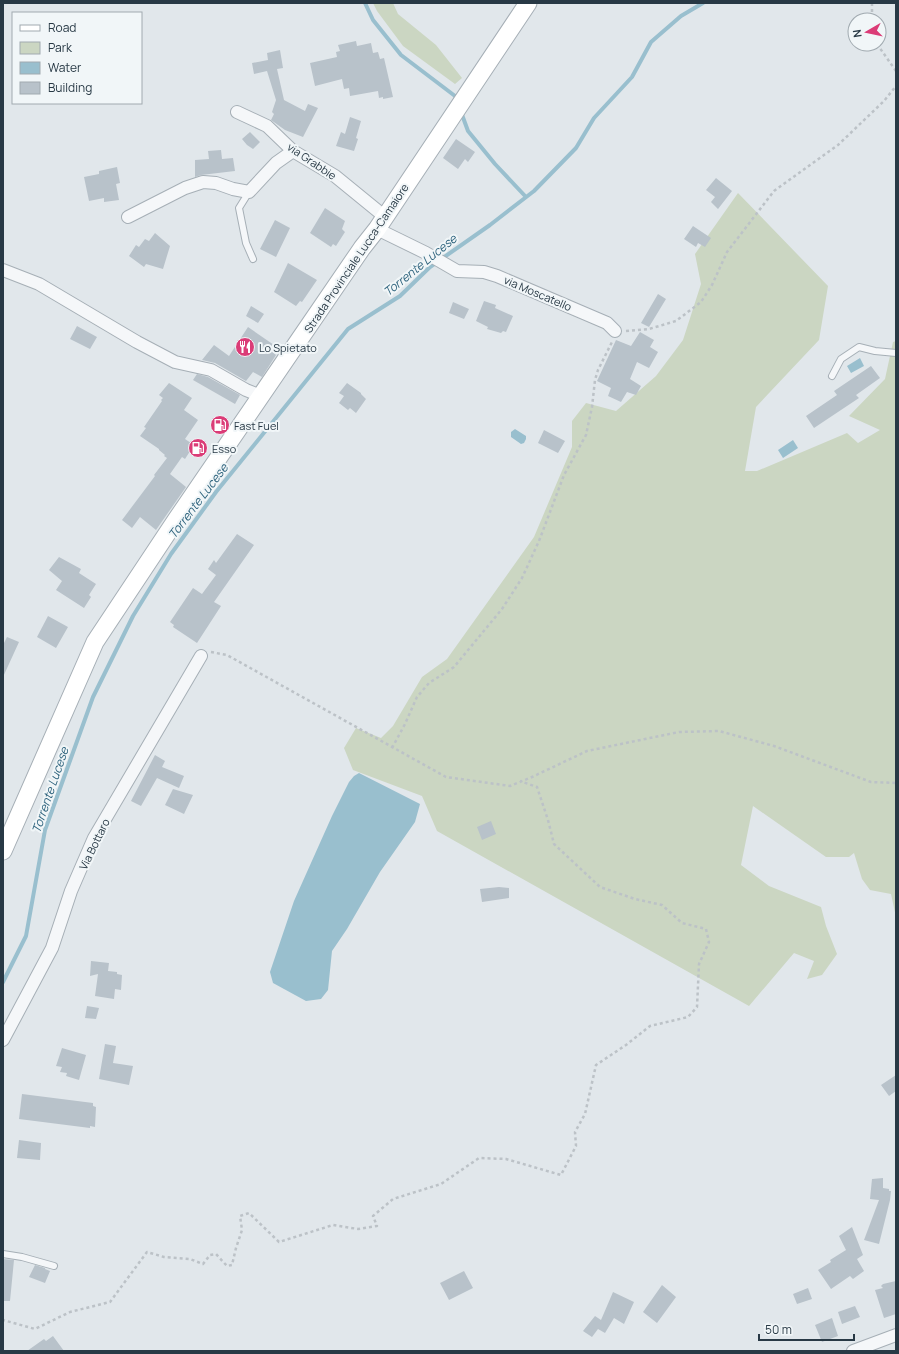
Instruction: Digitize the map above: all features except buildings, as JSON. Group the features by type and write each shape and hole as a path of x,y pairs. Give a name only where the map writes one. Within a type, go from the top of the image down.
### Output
{"main road":[{"name":"Strada Provinciale Lucca-Camaiore","path":"3,851 95,642 155,551 528,3"}],"street":[{"name":"via Grabbie","path":"238,112 267,126 293,151 335,176 380,222"},
{"path":"128,217 185,188 203,182 216,183 233,190 249,192 276,163 293,151"},
{"name":"via Moscatello","path":"380,222 426,253 457,271 484,272 497,276 607,323 614,331"},
{"path":"3,270 39,284 137,342 175,362 211,370 246,390 261,396"},
{"name":"Via Bottaro","path":"3,1040 52,948 71,891 94,838 200,656"},
{"path":"853,1351 896,1335"}],"lane":[{"path":"249,192 239,208 246,243 253,259"},
{"path":"832,376 841,359 859,347 876,351 896,353"},
{"path":"3,1254 22,1257 54,1266"}],"path":[{"path":"883,52 896,71"},
{"path":"392,748 417,697 429,683 454,667 502,609 522,578 539,541 564,475 586,435 592,407 595,380 598,370 614,337 614,331 641,330 676,321 700,302 712,285 727,252 774,191 838,145 884,101 896,86"},
{"path":"200,656 210,652 227,655 446,777 510,786 587,751 679,732 719,731 774,746 871,782 896,783"},
{"path":"3,1321 35,1329 70,1312 110,1302 147,1252 164,1257 190,1259 203,1264 210,1255 216,1254 227,1266 232,1265 242,1230 240,1216 249,1213 279,1242 333,1225 358,1230 377,1226 373,1216 393,1199 441,1184 479,1158 506,1159 561,1175 576,1146 575,1132 585,1114 596,1065 626,1045 650,1026 688,1017 697,1007 699,964 709,942 706,929 682,923 662,905 635,899 600,887 554,844 537,787 520,781"}],"green space":[{"path":"373,3 393,3 398,14 436,45 462,78 455,84 403,46 377,11"},
{"path":"738,193 828,286 819,340 756,407 745,471 757,471 847,433 858,443 880,430 849,416 885,379 893,342 896,341 896,917 891,894 870,890 862,879 854,853 849,857 826,857 753,806 741,865 769,886 821,907 826,926 837,954 822,975 807,979 814,961 794,953 749,1006 437,831 422,796 353,770 344,748 356,728 381,738 393,726 422,677 447,659 534,537 572,447 572,421 586,403 616,411 656,376 683,340 701,284 695,254"}],"water":[{"path":"860,358 864,366 851,373 847,366"},
{"path":"515,429 526,436 524,443 521,444 511,437 511,432"},
{"path":"793,440 798,448 783,458 778,450"},
{"path":"359,773 420,804 415,822 380,872 347,929 332,951 328,990 321,999 306,1001 273,983 270,972 294,901 332,816 349,782"}],"waterway":[{"path":"365,3 373,20 401,55 455,96 457,101"},
{"name":"Torrente Lucese","path":"3,982 26,936 45,830 93,697 133,616 171,554 216,492 348,329 400,296 430,267 490,225 534,191 576,148 594,118 632,77 651,42 681,16 703,3"},
{"path":"461,112 468,131 495,164 526,197"}],"place":[{"name":"Lo Spietato","path":"245,347"},
{"name":"Fast Fuel","path":"220,425"},
{"name":"Esso","path":"198,448"}]}
